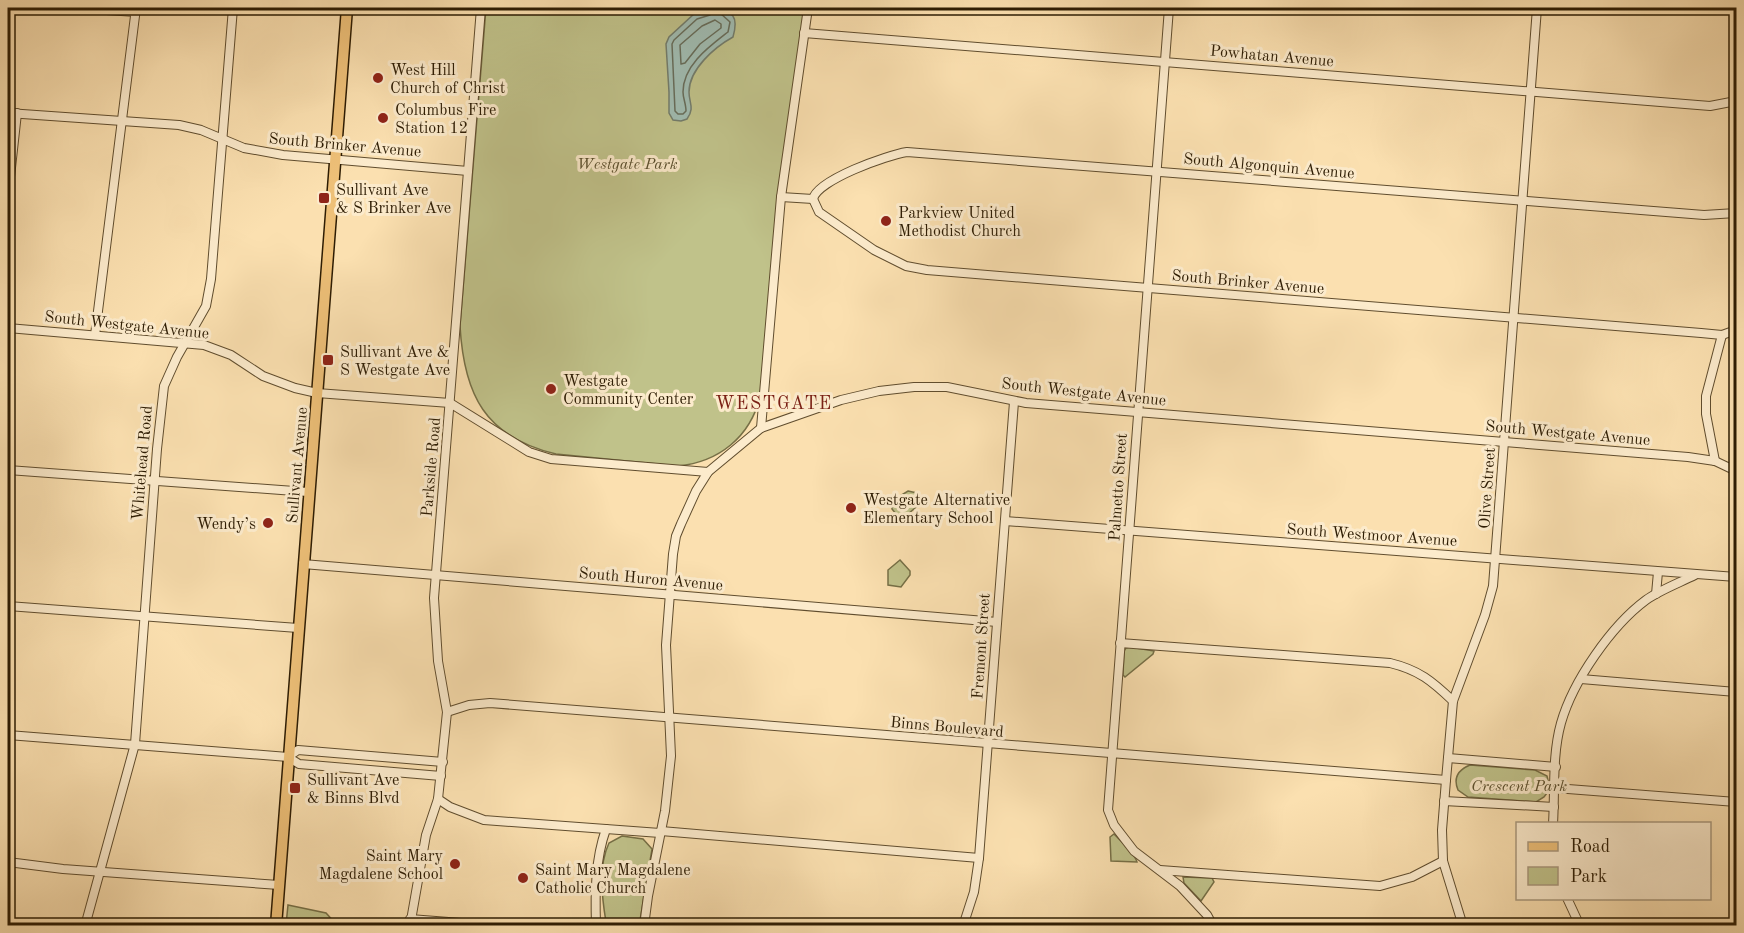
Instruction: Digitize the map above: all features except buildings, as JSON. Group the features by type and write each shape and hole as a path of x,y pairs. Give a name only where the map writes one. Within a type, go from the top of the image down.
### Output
{"main road":[{"name":"Sullivant Avenue","path":"276,926 346,8"}],"street":[{"path":"77,8 136,10 95,335"},
{"name":"Whitehead Road","path":"85,926 135,744 154,481 164,386 177,357 206,306 211,279 232,8"},
{"name":"Parkside Road","path":"410,922 426,835 438,799 447,712 435,632 434,598 481,8"},
{"path":"761,428 781,197 808,8"},
{"name":"Palmetto Street","path":"1169,8 1108,810 1114,825 1134,851 1180,886 1207,915 1213,926"},
{"name":"Olive Street","path":"1463,926 1443,861 1444,801 1453,701 1485,615 1496,559 1538,8"},
{"name":"Powhatan Avenue","path":"804,33 1710,106 1737,101"},
{"name":"South Brinker Avenue","path":"8,112 179,125 201,130 252,150 283,155 468,171"},
{"path":"8,195 17,113"},
{"name":"South Algonquin Avenue","path":"813,199 814,193 820,186 870,162 907,152 1704,215 1737,213"},
{"path":"781,197 813,199"},
{"name":"South Brinker Avenue","path":"813,199 819,212 887,258 906,266 927,270 1722,334 1737,330"},
{"name":"South Westgate Avenue","path":"8,328 187,343 217,349 231,355 263,376 295,388 317,393 450,403 529,452 545,458 640,468 708,472 761,428 841,400 879,391 915,387 947,387 1014,402 1689,457 1715,461 1737,471"},
{"path":"1715,461 1706,414 1706,396 1722,334"},
{"name":"Fremont Street","path":"963,926 974,892 979,858 1014,402"},
{"path":"8,470 308,492"},
{"path":"644,926 671,756 666,645 676,536 696,491 708,472"},
{"name":"South Westmoor Avenue","path":"1005,521 1737,578"},
{"name":"South Huron Avenue","path":"303,564 997,622"},
{"path":"1656,594 1658,572"},
{"path":"1553,822 1561,723 1581,680 1624,619 1656,594 1695,575"},
{"path":"8,606 298,628"},
{"path":"1120,643 1390,663 1410,668 1428,678 1453,701"},
{"path":"1581,680 1737,692"},
{"name":"Binns Boulevard","path":"447,712 469,705 490,703 1446,780"},
{"path":"8,735 288,757 299,764 441,776"},
{"path":"288,757 298,750 443,762"},
{"path":"1448,758 1556,767"},
{"path":"1555,788 1737,802"},
{"path":"438,799 450,807 484,820 979,858"},
{"path":"1444,801 1554,807"},
{"path":"596,926 595,878 601,843 606,829"},
{"path":"1159,870 1380,886 1412,878 1443,861"},
{"path":"8,862 279,885"},
{"path":"1568,900 1580,926"},
{"path":"410,922 500,926"}],"green space":[{"name":"Westgate Park","path":"486,8 805,8 760,397 749,424 731,445 719,453 693,464 678,466 556,454 512,437 495,424 483,410 473,392 462,351 460,326"},
{"path":"908,491 917,493 921,503 901,520 892,507 895,505 895,499"},
{"path":"900,560 910,571 910,575 901,587 888,585 888,570"},
{"path":"1130,647 1154,651 1125,677 1123,675 1124,651"},
{"name":"Crescent Park","path":"1470,765 1535,770 1547,776 1550,789 1536,802 1468,797 1458,790 1456,778 1462,769"},
{"path":"1114,834 1137,862 1111,861 1110,837"},
{"path":"622,836 643,839 652,849 639,926 608,925 606,922 602,893 603,862 609,843"},
{"path":"1183,877 1212,878 1214,882 1201,901 1184,883"},
{"path":"288,905 326,913 337,925 286,925"}],"water":[{"path":"713,8 733,16 735,30 733,37 711,53 698,67 690,83 691,109 689,115 687,119 681,121 673,120 669,113 666,44 669,37 694,14"}],"place":[{"name":"West Hill Church of Christ","path":"378,78"},
{"name":"Columbus Fire Station 12","path":"383,118"},
{"name":"Sullivant Ave & S Brinker Ave","path":"324,198"},
{"name":"Parkview United Methodist Church","path":"886,221"},
{"name":"Sullivant Ave & S Westgate Ave","path":"328,360"},
{"name":"Westgate Community Center","path":"551,389"},
{"name":"Westgate Alternative Elementary School","path":"851,508"},
{"name":"Wendy’s","path":"268,523"},
{"name":"Sullivant Ave & Binns Blvd","path":"295,788"},
{"name":"Saint Mary Magdalene School","path":"455,864"},
{"name":"Saint Mary Magdalene Catholic Church","path":"523,878"}],"district":[{"name":"WESTGATE","path":"774,403"}]}
